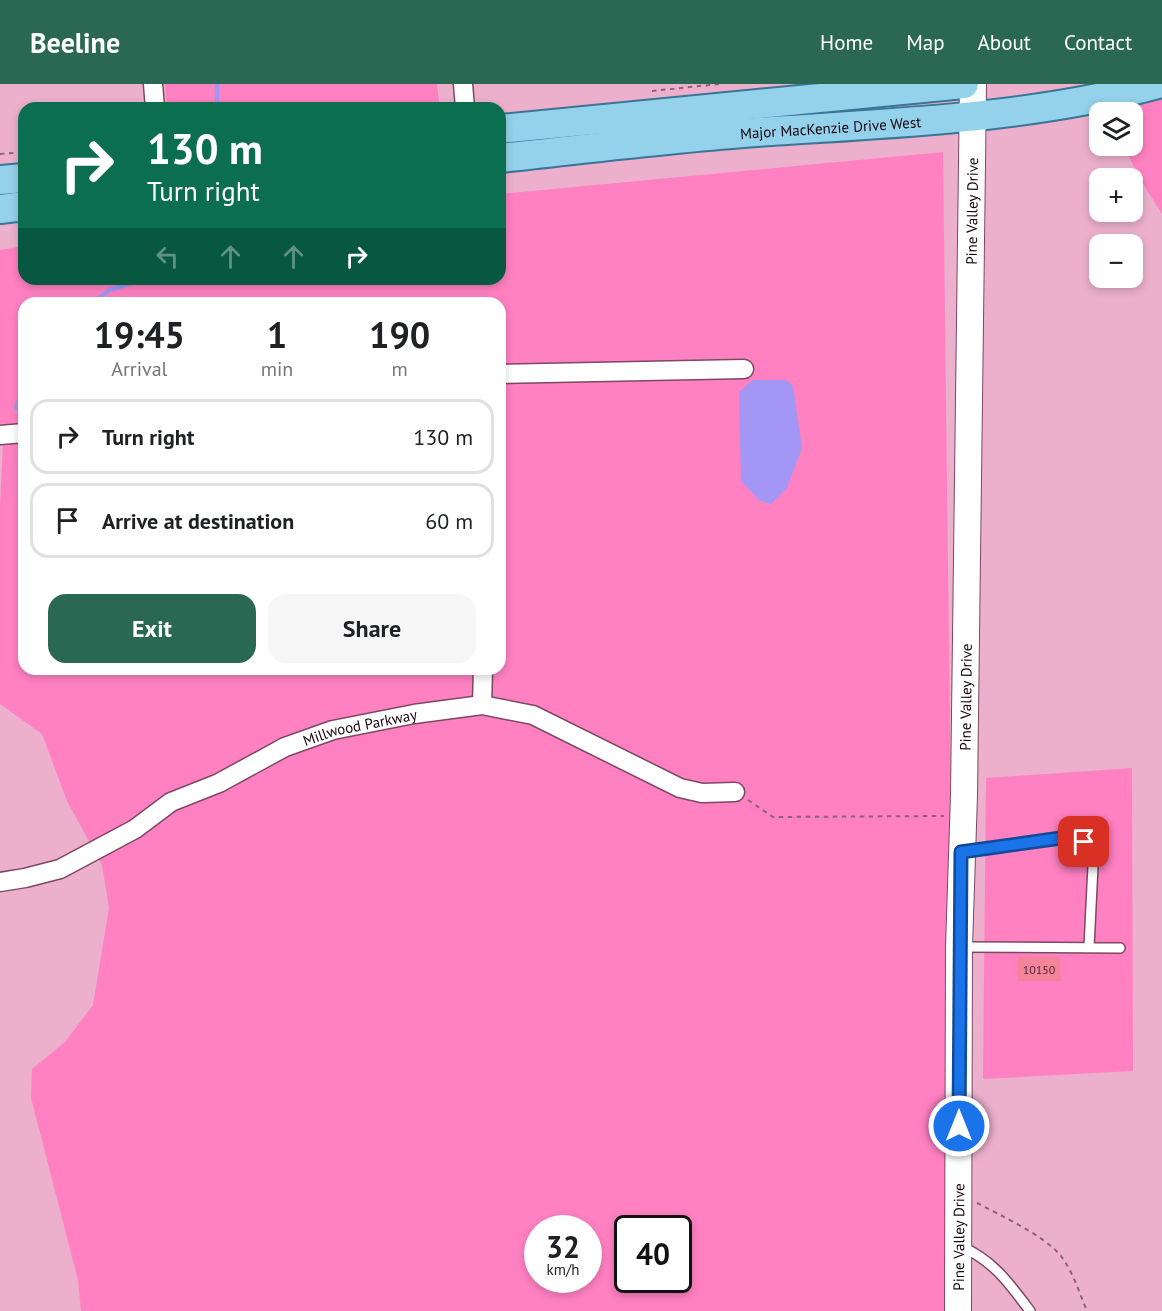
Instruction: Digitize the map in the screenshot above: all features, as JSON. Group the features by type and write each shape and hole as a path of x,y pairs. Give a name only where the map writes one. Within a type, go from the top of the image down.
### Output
{"main road":[{"name":"Major MacKenzie Drive West","path":"506,128 964,84"},
{"name":"Major MacKenzie Drive West","path":"506,157 752,132 1009,112 1119,95 1158,84"},
{"path":"0,180 18,178"},
{"path":"0,208 18,206"}],"street":[{"path":"153,84 154,102"},
{"path":"463,84 464,102"},
{"name":"Pine Valley Drive","path":"958,1311 959,947 973,84"},
{"path":"506,374 744,369"},
{"path":"0,435 18,434"},
{"path":"482,705 483,675"},
{"name":"Millwood Parkway","path":"0,882 60,869 135,829 171,802 219,783 285,747 333,730 414,714 482,705 533,716 680,788 702,792 735,792"}],"lane":[{"path":"961,852 1061,838 1084,842 1093,866 1089,947"},
{"path":"959,947 1120,948"},
{"path":"958,1245 976,1253 1004,1275 1030,1311"}],"path":[{"path":"0,154 18,152"},
{"path":"735,792 773,817 962,816"},
{"path":"959,1194 1011,1220 1060,1254 1087,1311"}],"shaded area":[{"path":"165,84 437,84 439,102 166,102"},
{"path":"1162,96 1162,214 1143,184 1143,168 1135,168 1129,156 1143,156 1143,103"},
{"path":"943,152 951,816 944,1311 81,1311 78,1280 31,1098 32,1069 65,1042 93,1005 109,908 102,865 67,801 42,734 0,704 0,505 3,443 0,438 0,250 18,247 18,285 506,285 506,193"},
{"path":"753,380 786,380 793,386 802,448 787,488 771,504 760,501 741,481 739,392"},
{"path":"1132,768 1133,1071 983,1079 986,778"}],"building":[{"path":"1018,957 1060,957 1061,981 1018,981"}],"waterway":[{"path":"217,84 217,102"},
{"path":"100,297 110,290 125,285"},
{"path":"16,408 18,403"}],"route":[{"path":"959,1126 961,852 1061,838 1084,842"}]}
